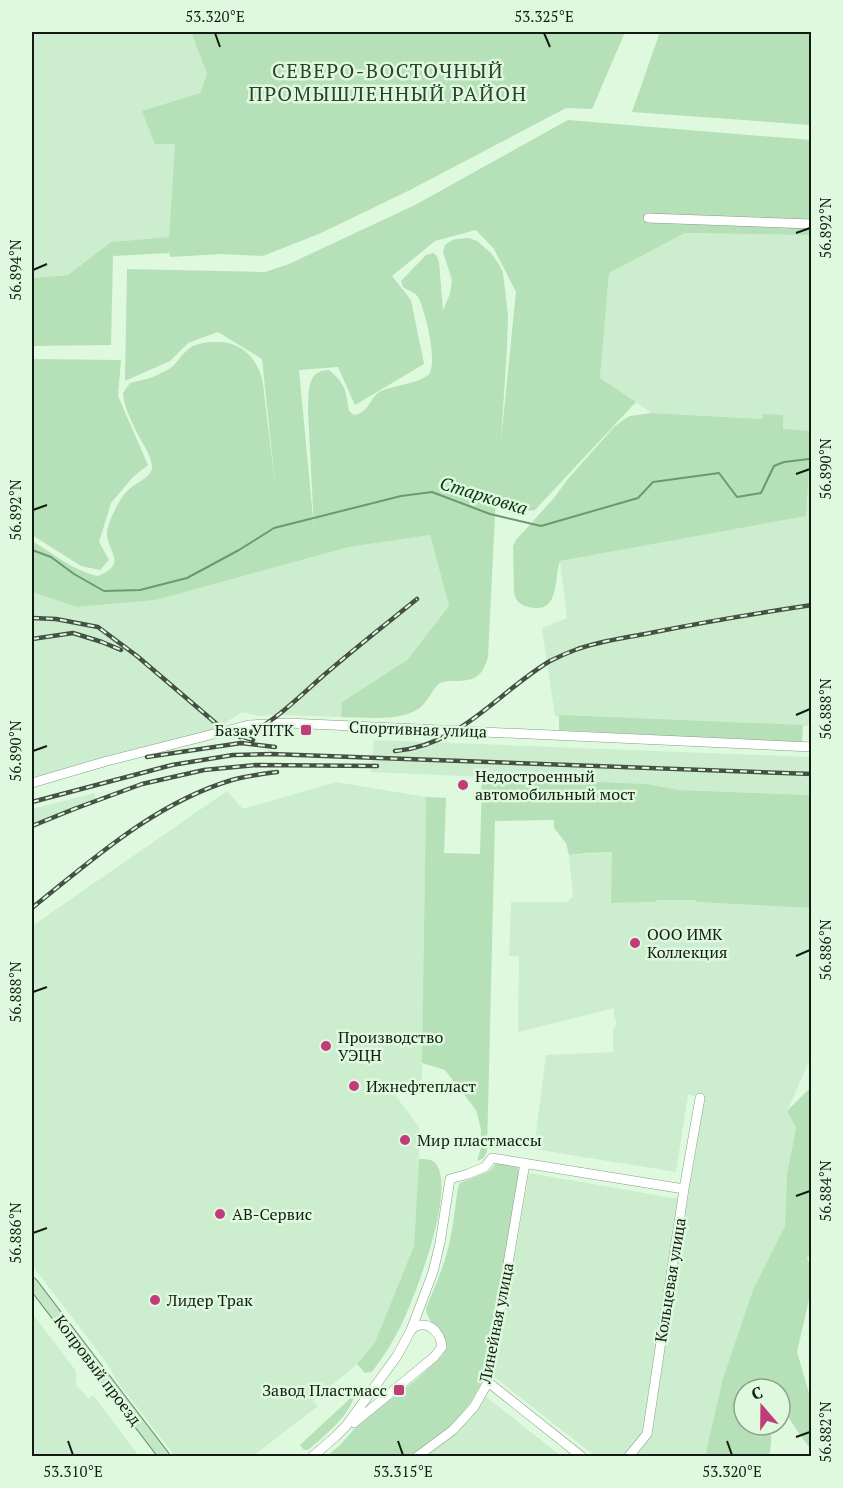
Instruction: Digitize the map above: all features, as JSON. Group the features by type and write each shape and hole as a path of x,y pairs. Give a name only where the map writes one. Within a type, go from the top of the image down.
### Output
{"main road":[{"name":"Копровый проезд","path":"32,1283 164,1456"}],"street":[{"path":"648,218 812,224"},
{"name":"Спортивная улица","path":"32,783 107,761 264,723 812,747"},
{"name":"Кольцевая улица","path":"629,1456 647,1434 700,1098"},
{"path":"335,1437 369,1396 411,1330 435,1262 446,1212 450,1179 485,1167 492,1158 684,1189"},
{"name":"Линейная улица","path":"418,1456 453,1430 474,1407 488,1382 525,1163"},
{"path":"313,1456 439,1352 442,1341 440,1335 431,1327 420,1325 411,1330"},
{"path":"488,1382 581,1456"}],"shaded area":[{"path":"32,32 191,32 207,74 175,144 169,237 112,242 68,275 32,278"},
{"path":"191,32 625,32 592,109 566,108 410,190 321,233 263,256 222,254 170,257 169,248 169,253 113,256 111,345 32,346 32,278 68,275 111,242 169,237 175,144 155,144 142,111 200,93 207,74"},
{"path":"660,32 811,32 811,125 632,112"},
{"path":"568,120 811,140 811,235 685,233 609,273 600,378 636,402 535,510 508,513 496,494 488,657 483,669 472,679 440,683 423,705 406,714 384,718 341,717 342,702 407,660 449,606 430,535 349,547 156,600 77,607 32,592 32,541 89,574 98,576 112,567 114,557 107,534 111,518 123,496 148,476 152,467 148,453 128,413 123,393 130,383 153,377 170,368 193,346 210,342 230,343 250,355 258,368 263,384 276,493 262,359 218,332 188,343 170,361 125,381 127,269 265,272 289,264 415,205","holes":["476,230 494,249 516,292 501,441 508,316 503,273 491,253 477,241 469,238 452,240 445,245 443,252 452,280 450,294 443,310 439,262 436,255 433,253 426,255 401,281 403,287 418,297 424,313 432,350 431,370 428,375 379,392 362,412 354,415 349,411 342,384 329,370 316,374 310,384 308,410 314,528 299,370 338,367 355,405 424,364 411,300 392,276 435,241"]},
{"path":"685,233 811,235 811,726 555,716 542,628 567,618 560,561 805,516 782,429 763,419 652,413 600,378 609,273"},
{"path":"32,359 121,360 118,396 148,465 133,477 111,503 99,542 109,560 100,570 81,566 32,535"},
{"path":"652,413 762,419 763,414 783,415 783,429 811,431 806,516 560,561 550,602 537,608 520,604 514,592 513,546 516,540 614,427 630,416"},
{"path":"430,535 449,606 407,660 342,702 341,717 258,716 242,712 212,731 32,779 32,592 77,607 156,600 349,547"},
{"path":"559,715 803,725 802,743 559,730"},
{"path":"374,740 811,757 811,795 679,790 647,784 371,772"},
{"path":"482,777 647,784 679,790 811,795 812,908 696,902 696,900 611,903 612,852 569,855 566,843 554,828 554,820 495,821 487,1151 484,1158 477,1161 481,1148 481,1129 476,1110 445,1070 422,1063 426,797 446,798 444,853 480,854"},
{"path":"336,782 426,797 422,1079 395,1095 419,1127 414,1246 375,1342 357,1364 313,1401 318,1406 253,1456 175,1456 32,1265 32,926 227,791 243,809"},
{"path":"95,793 96,803 32,829 32,809"},
{"path":"613,852 611,903 696,900 697,902 811,908 811,1057 787,1111 796,1128 787,1174 785,1226 753,1290 723,1378 705,1456 636,1456 652,1434 705,1097 688,1095 676,1172 534,1149 546,1055 613,1052 613,1030 617,1023 614,1008 518,1032 519,956 509,956 511,902 567,902 573,896 569,855"},
{"path":"811,1087 812,1252 807,1258 811,1267 811,1291 797,1352 811,1400 811,1450 792,1422 792,1377 732,1377 732,1437 771,1437 769,1456 705,1456 723,1378 753,1290 785,1226 787,1174 796,1128 787,1111"},
{"path":"419,1159 434,1162 441,1176 441,1194 433,1237 419,1281 400,1328 372,1372 365,1373 357,1364 375,1342 414,1246"},
{"path":"497,1162 514,1164 518,1168 519,1175 487,1364 483,1380 470,1403 450,1428 411,1456 327,1456 357,1426 417,1379 443,1355 446,1347 440,1332 428,1316 426,1308 448,1249 458,1187 460,1183 490,1171"},
{"path":"529,1173 679,1199 643,1428 640,1436 624,1456 595,1456 494,1377"},
{"path":"32,1313 76,1371 76,1385 89,1399 93,1395 139,1456 32,1456"},
{"path":"355,1394 352,1403 336,1425 308,1450 304,1450 300,1445"},
{"path":"484,1395 561,1456 426,1456 457,1432 477,1408"}],"waterway":[{"name":"Старковка","path":"32,550 51,557 74,574 104,591 140,590 187,578 274,528 401,496 432,492 490,514 541,526 638,498 653,482 719,473 737,497 761,493 774,466 784,462 809,459"}],"railway":[{"path":"240,737 273,719 417,599"},
{"path":"395,751 418,747 459,728 550,661 575,650 603,642 690,625 812,605"},
{"path":"32,618 56,619 98,627 137,656 225,731 253,740"},
{"path":"32,639 73,633 121,650"},
{"path":"147,757 241,743 275,747"},
{"path":"32,802 172,765 233,755 271,754 812,774"},
{"path":"32,826 142,784 204,770 256,765 377,766"},
{"path":"32,908 126,834 177,803 232,780 277,772"}],"place":[{"name":"База УПТК","path":"306,730"},
{"name":"Недостроенный автомобильный мост","path":"463,785"},
{"name":"ООО ИМК Коллекция","path":"635,943"},
{"name":"Производство УЭЦН","path":"326,1046"},
{"name":"Ижнефтепласт","path":"354,1086"},
{"name":"Мир пластмассы","path":"405,1140"},
{"name":"АВ-Сервис","path":"220,1214"},
{"name":"Лидер Трак","path":"155,1300"},
{"name":"Завод Пластмасс","path":"399,1390"}],"district":[{"name":"СЕВЕРО-ВОСТОЧНЫЙ ПРОМЫШЛЕННЫЙ РАЙОН","path":"388,82"}]}
